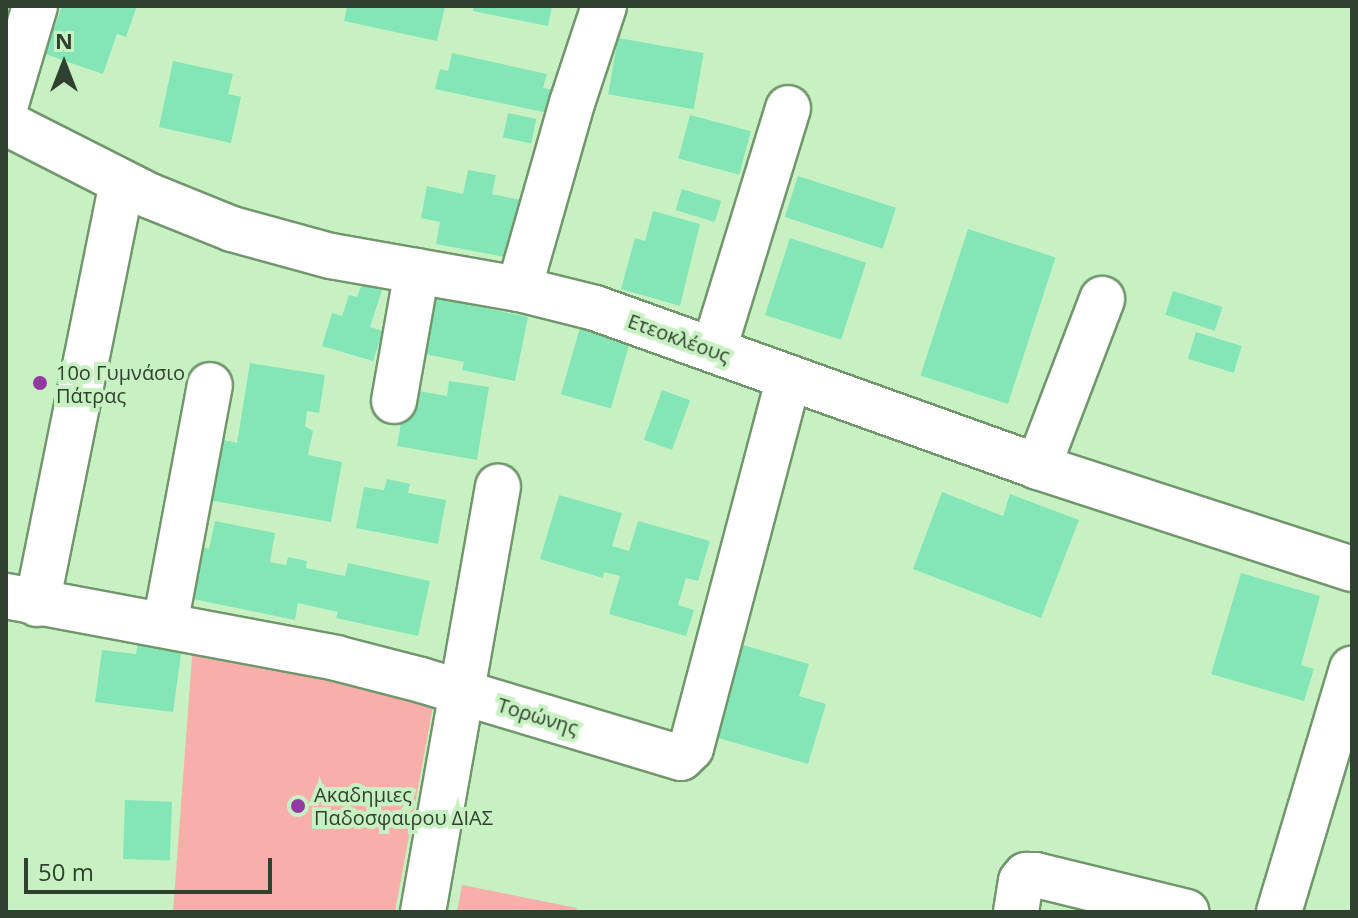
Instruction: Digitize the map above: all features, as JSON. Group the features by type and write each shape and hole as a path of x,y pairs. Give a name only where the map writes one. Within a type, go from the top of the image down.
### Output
{"street":[{"path":"6,104 35,6"},
{"path":"519,289 572,103 604,6"},
{"path":"714,349 788,108"},
{"name":"Ετεοκλέους","path":"6,123 200,218 263,239 519,289 603,311 1038,467 1352,569"},
{"path":"22,600 122,182"},
{"path":"394,401 417,271"},
{"path":"1038,467 1102,299"},
{"name":"Τορώνης","path":"22,600 305,651 462,692 681,758 691,748 789,378"},
{"path":"165,625 210,385"},
{"path":"423,912 498,487"},
{"path":"1279,912 1335,791 1352,669"},
{"path":"1016,912 1021,881 1026,875 1177,911"}],"shaded area":[{"name":"Ακαδημιες Παδοσφαιρου ΔΙΑΣ","path":"193,644 434,701 395,912 173,912"},
{"name":"Ακαδημιες Παδοσφαιρου ΔΙΑΣ","path":"462,885 577,908 576,912 457,912"}],"building":[{"path":"62,6 137,6 126,37 117,34 103,74 45,54"},
{"path":"347,6 445,6 437,41 344,21"},
{"path":"474,6 552,6 548,26 473,11"},
{"path":"618,38 704,53 694,109 608,94"},
{"path":"452,53 547,74 543,88 553,90 548,113 435,89 440,69 448,71"},
{"path":"173,61 233,74 228,94 241,97 231,143 159,127"},
{"path":"508,113 536,119 531,143 503,137"},
{"path":"690,115 751,131 739,175 678,158"},
{"path":"468,170 496,175 492,194 521,200 510,258 436,244 440,222 421,218 427,186 463,194"},
{"path":"798,176 896,208 883,249 785,217"},
{"path":"682,189 721,201 715,222 676,210"},
{"path":"653,211 700,224 680,306 621,289 635,238 645,241"},
{"path":"968,229 1055,257 1008,404 920,375"},
{"path":"790,238 866,263 841,340 765,315"},
{"path":"362,284 382,290 370,327 383,331 373,361 322,346 332,313 342,316 349,295 357,297"},
{"path":"428,285 476,294 475,306 528,317 515,381 462,370 464,362 415,352"},
{"path":"1173,291 1222,307 1215,331 1165,315"},
{"path":"581,324 631,338 611,409 561,394"},
{"path":"1196,332 1242,346 1234,373 1188,359"},
{"path":"250,363 325,375 319,413 307,411 305,426 313,431 308,455 342,462 331,522 208,500 219,439 237,443"},
{"path":"449,381 489,387 477,460 397,446 407,389 447,396"},
{"path":"662,390 690,400 672,450 644,440"},
{"path":"387,479 410,484 408,493 446,500 438,544 356,528 364,487 384,490"},
{"path":"942,492 1003,516 1010,494 1079,520 1041,618 913,569"},
{"path":"559,495 622,513 612,546 629,551 638,521 710,541 698,581 686,578 678,605 694,610 686,636 609,614 620,576 604,572 603,578 540,559"},
{"path":"215,521 275,533 270,562 286,565 288,557 307,561 306,568 345,576 348,563 430,581 418,636 336,618 338,612 298,603 295,620 193,599 203,547 209,549"},
{"path":"1241,573 1320,596 1301,665 1314,669 1304,701 1211,674"},
{"path":"138,642 182,647 173,712 95,702 102,650 136,654"},
{"path":"743,645 809,664 799,696 826,704 808,764 715,737"},
{"path":"125,800 172,802 170,861 123,859"}],"place":[{"name":"10ο Γυμνάσιο Πάτρας","path":"40,383"},
{"name":"Ακαδημιες Παδοσφαιρου ΔΙΑΣ","path":"298,806"}]}
